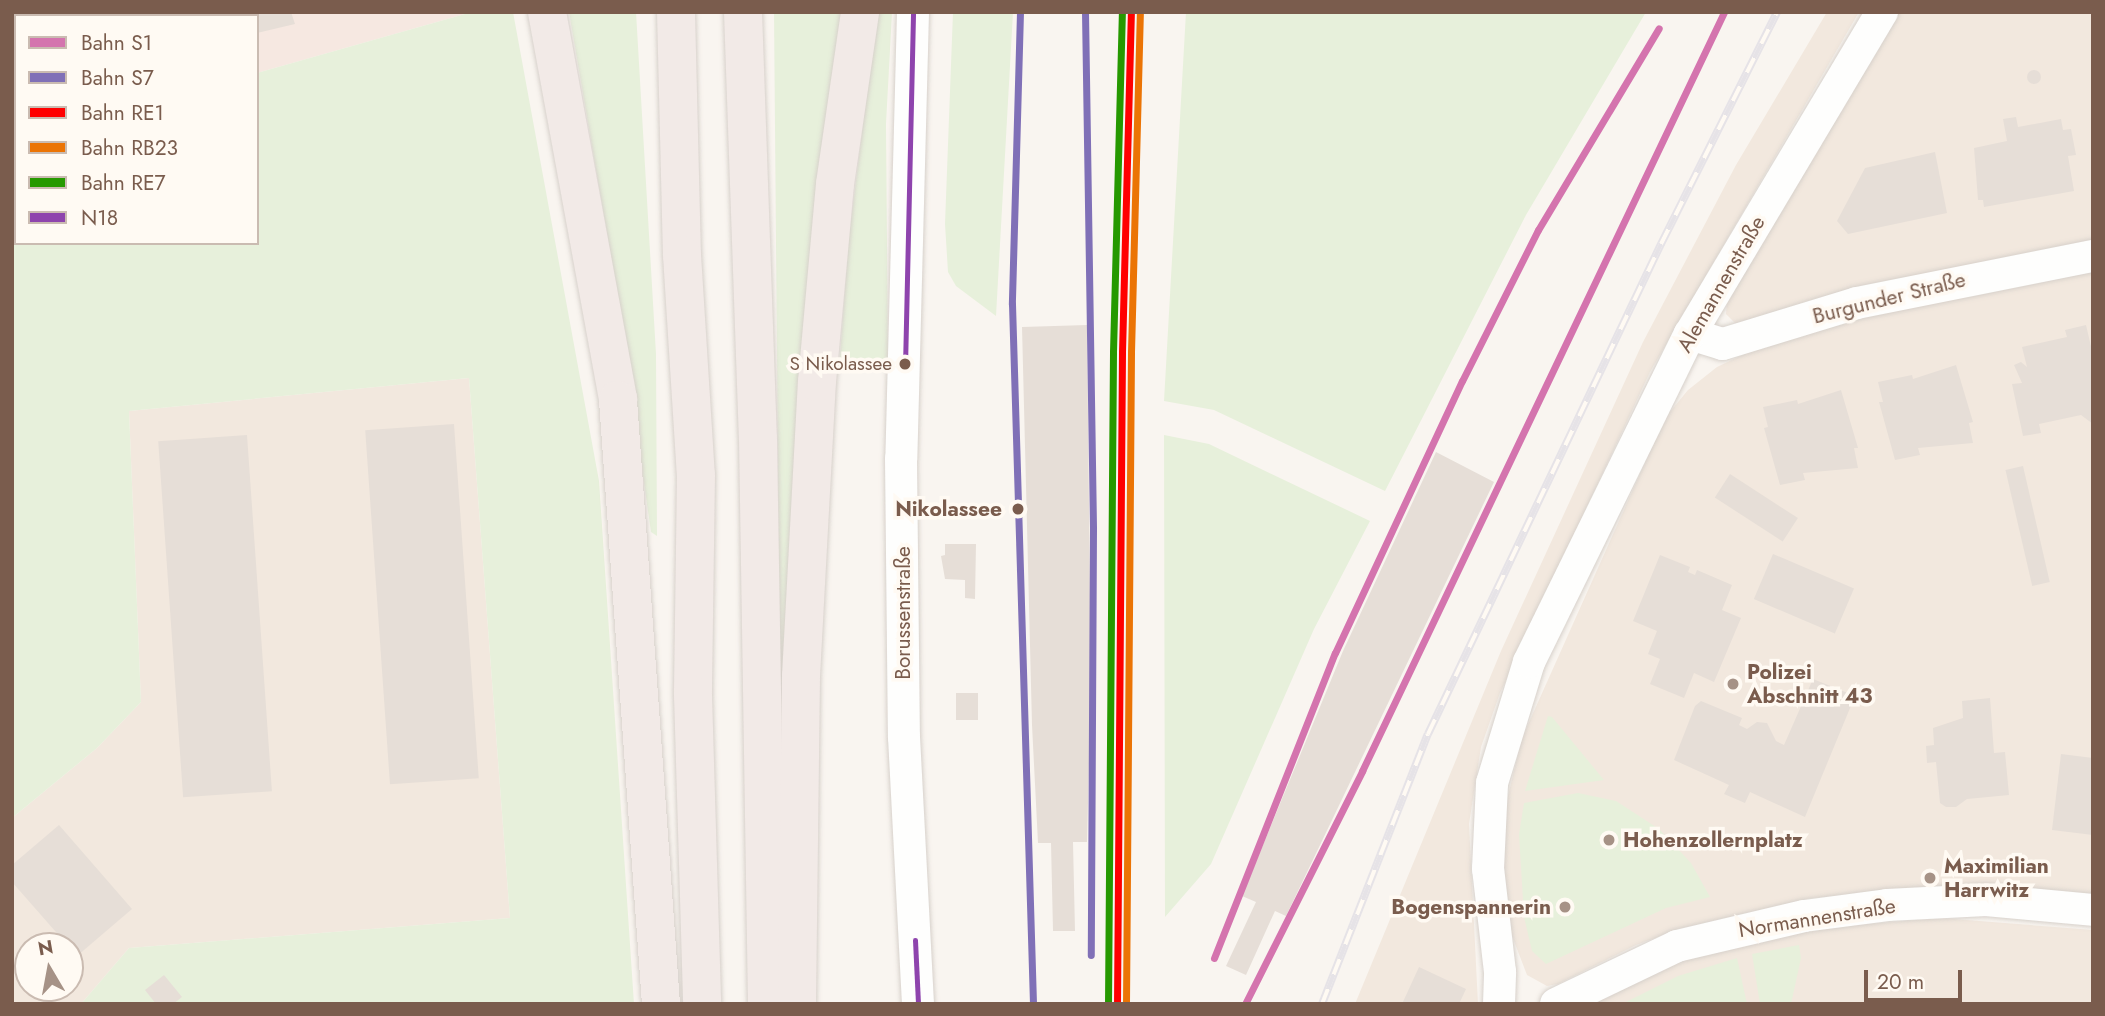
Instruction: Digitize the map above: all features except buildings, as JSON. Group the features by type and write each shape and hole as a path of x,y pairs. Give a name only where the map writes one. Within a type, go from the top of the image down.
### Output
{"highway":[{"path":"547,12 618,400 661,1004"},
{"path":"676,12 682,254 695,475 692,695 702,1004"},
{"path":"743,12 758,439 767,1004"},
{"path":"797,1004 801,676 817,382 835,184 860,12"}],"street":[{"name":"Borussenstraße","path":"913,12 901,459 904,737 918,1004"},
{"name":"Alemannenstraße","path":"1499,1004 1500,972 1488,869 1492,783 1529,662 1690,334 1882,12"},
{"name":"Burgunder Straße","path":"1690,334 1723,344 1857,303 2093,256"},
{"name":"Normannenstraße","path":"1556,1004 1677,946 1789,918 1934,902 1986,900 2093,909"}],"shaded area":[{"path":"12,12 472,12 259,72 259,14 14,14 14,63"},
{"path":"1827,12 1859,12 1650,372 1500,693 1481,747 1469,824 1478,1004 1355,1004 1501,651 1643,342 1736,165"},
{"path":"1899,12 2093,12 2093,243 1736,324 1726,314 1727,301"},
{"path":"2093,268 2093,895 1969,885 1811,898 1682,928 1636,945 1558,984 1547,986 1527,975 1511,933 1503,858 1506,804 1522,738 1665,418 1688,390 1717,367 1753,350 1924,301"},
{"path":"469,378 510,918 129,948 84,1000 84,932 14,932 14,1002 83,1002 12,1004 12,818 97,748 141,702 129,411"},
{"path":"1941,918 2093,930 2093,1004 1593,1004 1651,973 1698,955 1818,928"}],"green space":[{"path":"472,12 513,12 599,481 634,1004 81,1004 129,948 510,918 469,378 129,411 141,702 97,748 12,818 12,112 14,245 259,245 259,72"},
{"path":"569,12 636,12 656,354 657,536 651,532 616,286"},
{"path":"774,12 844,12 787,699 780,701"},
{"path":"877,12 892,12 886,124 888,365 839,369 849,237"},
{"path":"953,12 1013,12 996,316 956,286 948,272 945,224"},
{"path":"1186,12 1646,12 1526,215 1385,491 1214,410 1164,401"},
{"path":"1164,435 1209,444 1370,521 1314,629 1211,864 1165,917"},
{"path":"1548,716 1552,717 1604,780 1525,791"},
{"path":"1578,793 1616,801 1659,829 1691,863 1710,897 1666,908 1546,964 1532,951 1524,917 1519,834 1524,803"},
{"path":"1799,945 1801,958 1791,1004 1760,1004 1752,954"},
{"path":"1737,958 1747,1004 1622,1004 1678,976"}],"railway":[{"path":"1322,1004 1428,734 1661,244 1777,12"}],"rail line":[{"name":"S7","path":"1020,12 1012,304 1033,1004"},
{"name":"S7","path":"1085,12 1093,529 1091,955"},
{"name":"RE7","path":"1108,1004 1113,352 1122,12"},
{"name":"RE1","path":"1117,1004 1122,352 1131,12"},
{"name":"RB23","path":"1126,1004 1131,352 1140,12"},
{"name":"S1","path":"1245,1004 1362,771 1724,12"},
{"name":"S1","path":"1214,958 1335,653 1462,381 1538,230 1659,28"}],"transit line":[{"name":"N18","path":"905,367 913,12"},
{"name":"N18","path":"915,940 918,1004"}],"place":[{"name":"S Nikolassee","path":"905,364"},
{"name":"Nikolassee","path":"1018,509"},
{"name":"Polizei Abschnitt 43","path":"1733,684"},
{"name":"Hohenzollernplatz","path":"1609,840"},
{"name":"Maximilian Harrwitz","path":"1930,878"},
{"name":"Bogenspannerin","path":"1565,907"}]}
